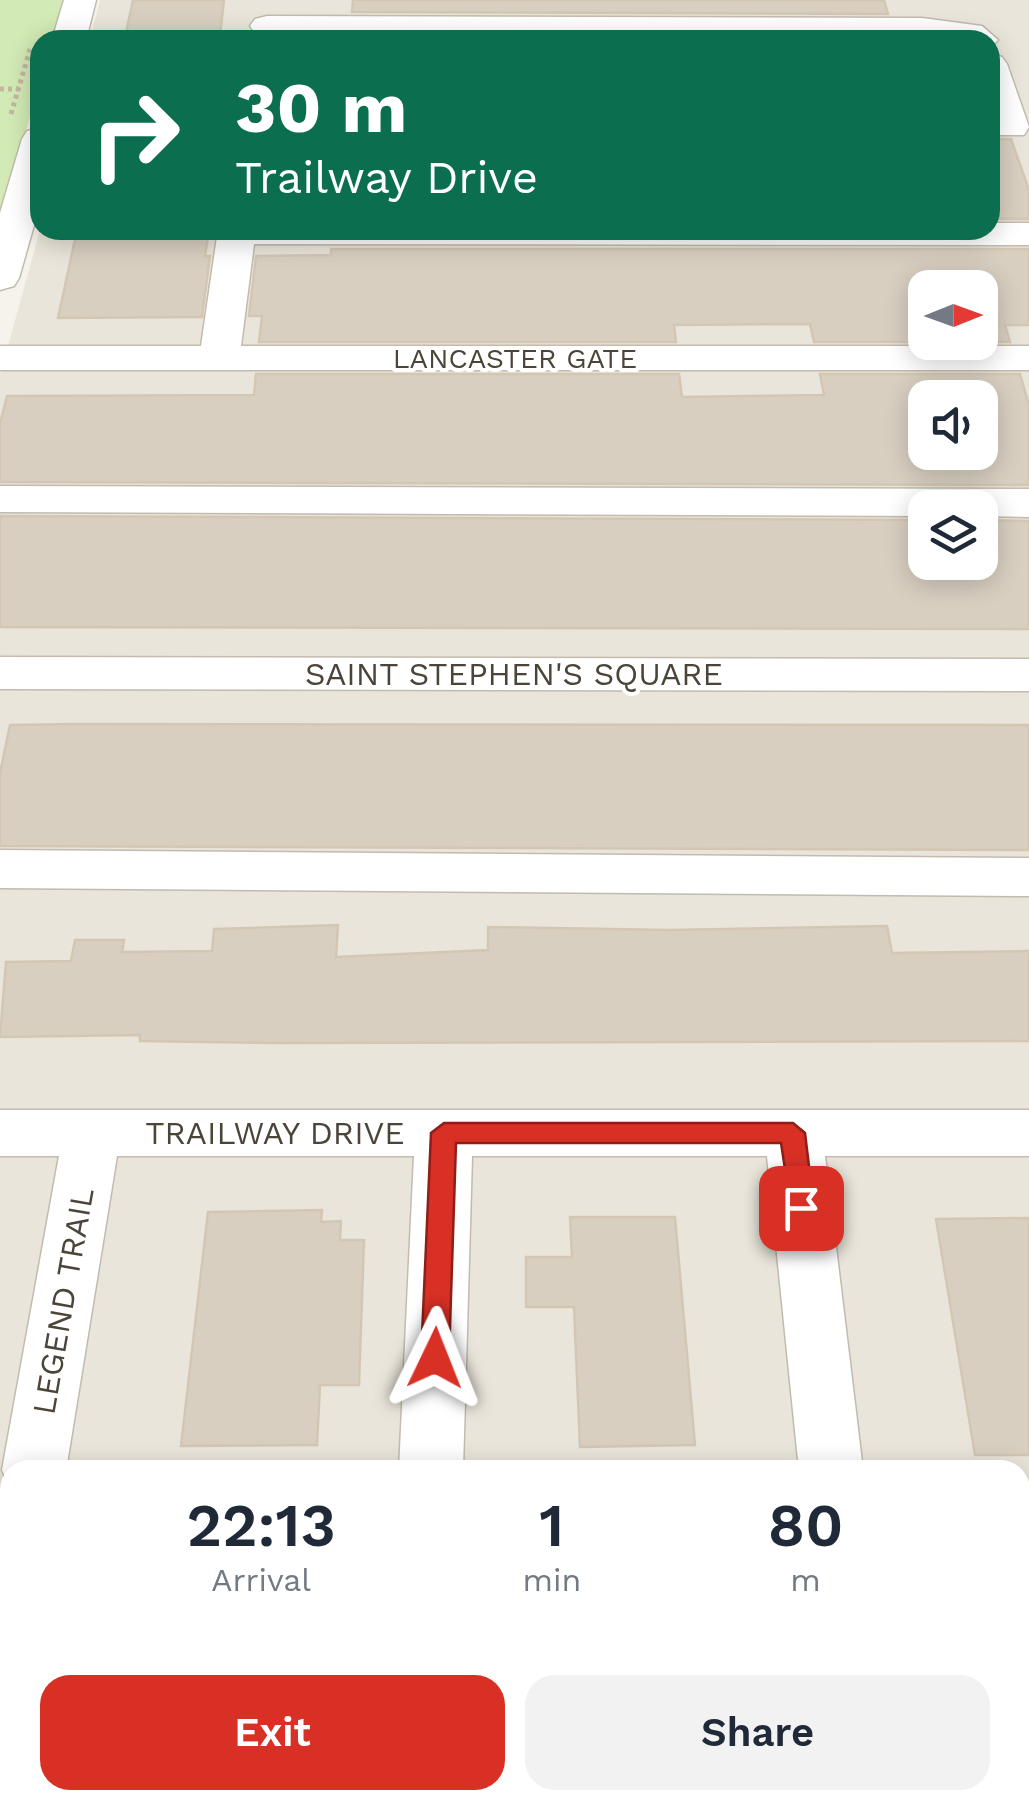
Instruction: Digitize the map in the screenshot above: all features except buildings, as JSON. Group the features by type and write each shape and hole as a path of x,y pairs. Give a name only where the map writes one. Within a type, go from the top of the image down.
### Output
{"street":[{"path":"72,30 80,0"},
{"path":"267,22 941,30"},
{"path":"1000,96 1010,127"},
{"path":"0,278 24,131"},
{"path":"1000,234 1029,234"},
{"path":"219,358 236,240"},
{"name":"LANCASTER GATE","path":"0,358 1029,358"},
{"path":"0,499 1029,503"},
{"name":"SAINT STEPHEN'S SQUARE","path":"0,673 1029,675"},
{"path":"0,869 1029,877"},
{"name":"TRAILWAY DRIVE","path":"0,1133 1029,1133"},
{"name":"LEGEND TRAIL","path":"36,1460 92,1133"},
{"path":"430,1460 444,1133"},
{"path":"793,1133 830,1460"}],"path":[{"path":"24,131 18,88 30,49"},
{"path":"0,88 18,88"}],"shaded area":[{"path":"100,0 1029,0 1029,1460 0,1460 0,375 37,240 1000,240 1000,30 92,30"}],"green space":[{"path":"0,0 64,0 56,30 30,30 30,117 0,219"}],"route":[{"path":"435,1358 444,1133 793,1133 801,1208"}]}
